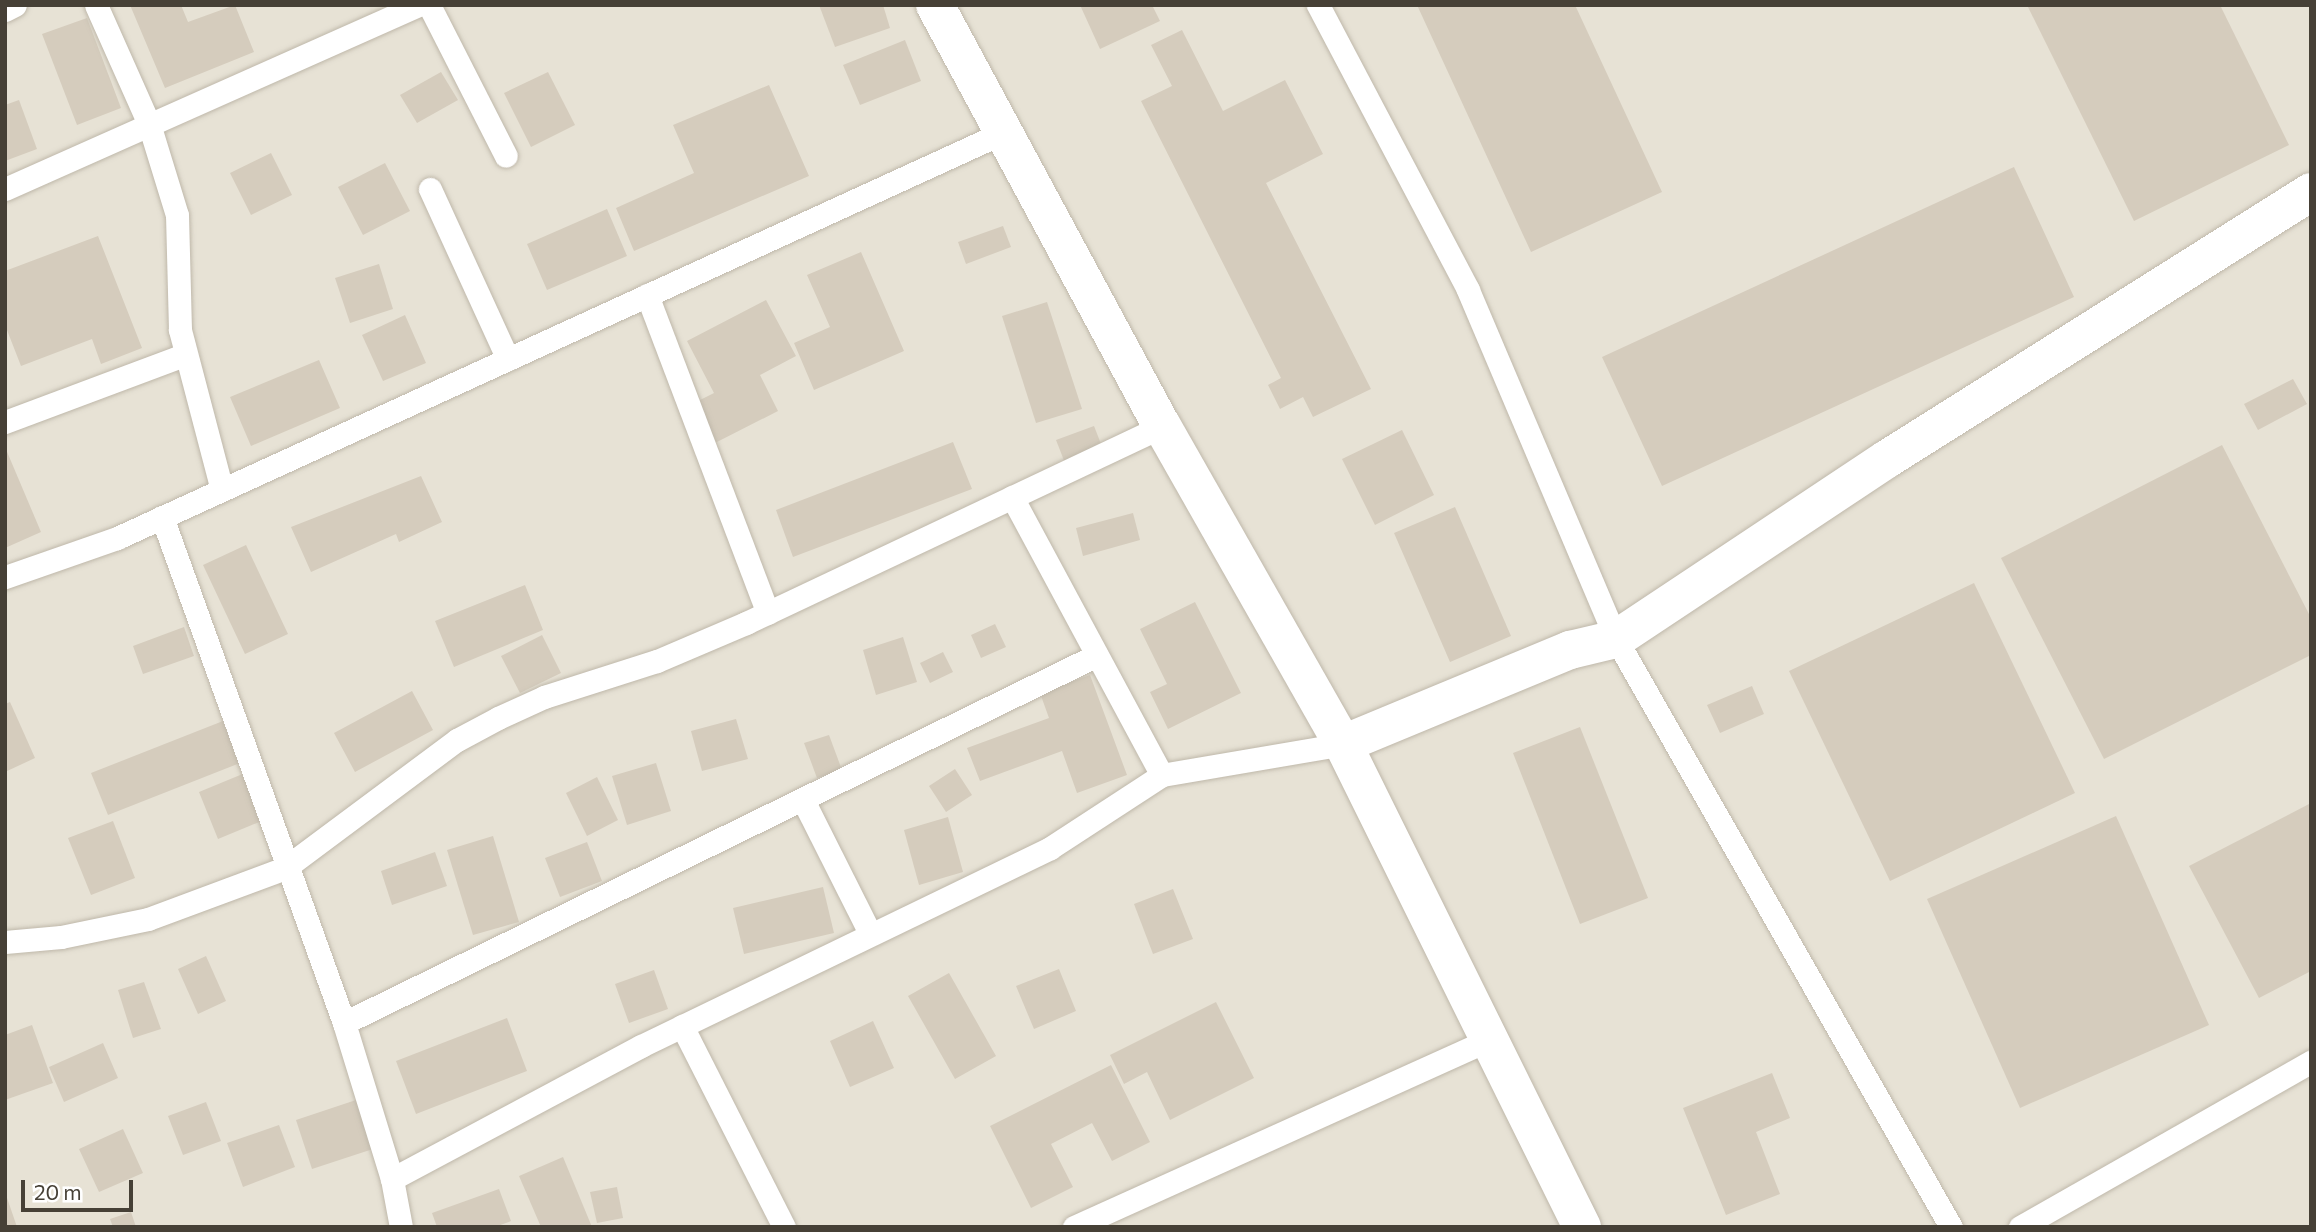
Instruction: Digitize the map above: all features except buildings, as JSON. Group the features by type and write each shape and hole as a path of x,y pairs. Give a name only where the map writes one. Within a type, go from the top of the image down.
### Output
{"street":[{"path":"935,5 1162,426 1343,744 1582,1227"},
{"path":"1343,744 1570,650 1616,639 1922,437 2311,192"}],"lane":[{"path":"5,10 15,5"},
{"path":"96,5 149,124 177,215 184,355 222,490"},
{"path":"5,189 418,5"},
{"path":"429,5 506,156"},
{"path":"1318,5 1468,290 1616,639 1951,1227"},
{"path":"5,577 42,567 162,517 1004,132"},
{"path":"430,189 508,359"},
{"path":"647,295 768,613"},
{"path":"5,422 184,355"},
{"path":"5,942 61,937 148,919 285,868 457,740 498,718 544,697 657,661 768,613 1162,426"},
{"path":"1012,497 1095,656 1162,775"},
{"path":"162,517 285,868 344,1023 392,1179 401,1227"},
{"path":"344,1023 1095,656"},
{"path":"392,1179 682,1026 1050,848 1162,775 1343,744"},
{"path":"803,800 870,933"},
{"path":"682,1026 784,1227"},
{"path":"1074,1227 1490,1039"},
{"path":"2020,1227 2311,1062"}],"shaded area":[{"path":"5,5 2311,5 2311,1227 5,1227"}]}
